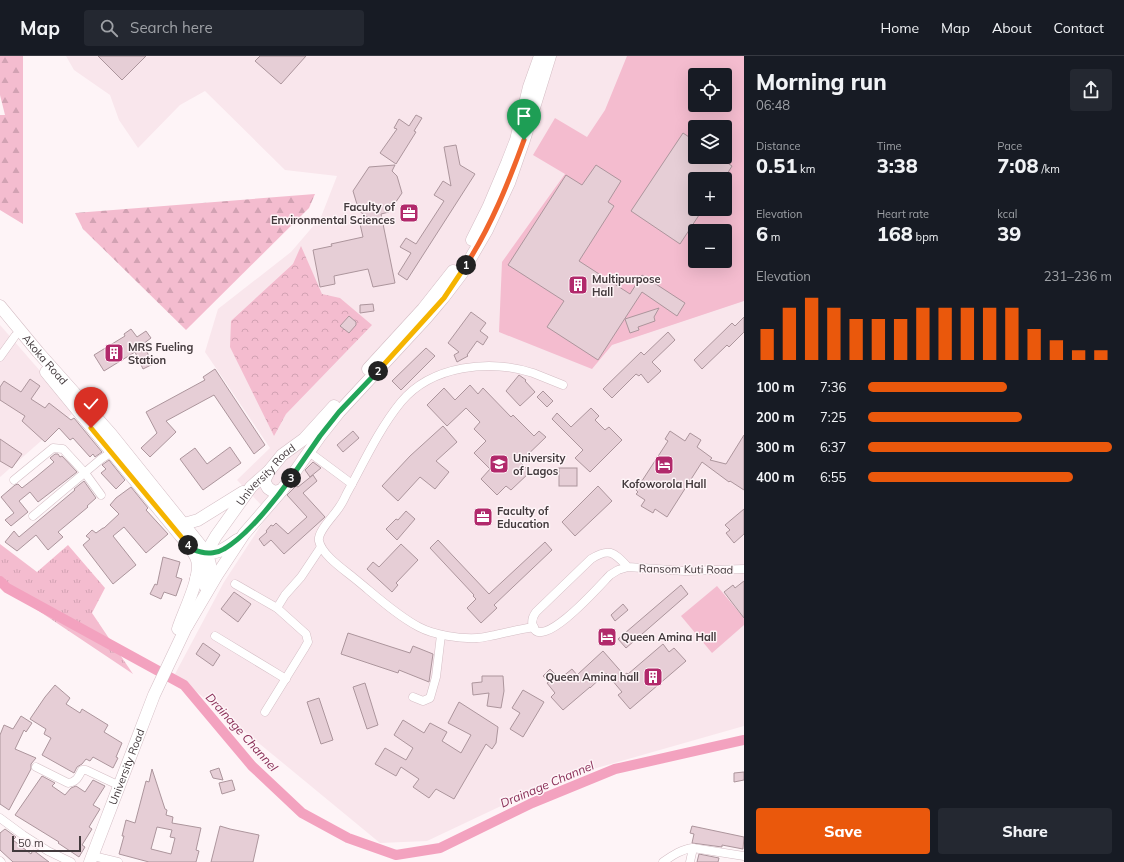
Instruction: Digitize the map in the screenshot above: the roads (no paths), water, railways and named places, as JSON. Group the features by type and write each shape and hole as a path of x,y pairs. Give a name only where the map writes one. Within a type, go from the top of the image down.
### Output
{"main road":[{"name":"University Road","path":"91,859 164,672 180,621 196,579 206,554 216,536 251,487 269,471 282,455 304,440 419,314 465,254 488,208 516,140 529,87 540,56"},
{"name":"University Road","path":"187,626 217,575 244,534 282,490 339,412 410,337 444,298 473,254 487,230 509,182 524,140 550,56"},
{"name":"Akoka Road","path":"0,306 38,352 111,434 184,524 211,562 211,568 206,583 164,672"},
{"path":"0,319 112,452 189,547 197,560 198,566 196,579"},
{"path":"269,471 264,481 268,488 274,492 282,490"},
{"path":"184,524 198,520 251,487"},
{"path":"189,547 206,554 220,551 225,549 244,534"}],"street":[{"path":"0,357 15,336"},
{"path":"534,627 478,638 432,633 418,627 403,617 327,555 321,547 318,539 321,532 340,506 387,422 402,401 419,386 441,374 464,367 504,368 531,373 563,385"},
{"path":"14,480 53,448 63,449 85,473 101,495"},
{"path":"33,516 112,452"},
{"path":"309,452 352,484"},
{"path":"277,608 285,595 301,577 321,547"},
{"path":"608,552 614,554 628,567 618,570 610,575 565,621 549,631 536,631 533,617 536,612 591,559 601,553 608,552"},
{"name":"Ransom Kuti Road","path":"628,567 685,571 744,570"},
{"path":"235,584 277,608 306,634 308,642 265,712"},
{"path":"413,697 423,701 430,698 436,677 441,634"},
{"path":"215,636 286,679"},
{"path":"36,767 68,783 74,783 78,779 82,770 86,770 120,786"},
{"path":"0,818 48,851 71,862"},
{"path":"663,862 677,853 693,848 744,856"},
{"path":"690,862 693,848"},
{"path":"91,859 118,862"}],"waterway":[{"name":"Drainage Channel","path":"0,581 7,588 184,685 252,766 302,813 348,838 396,855 440,848 532,803 615,769 744,740"}],"place":[{"name":"Faculty of Environmental Sciences","path":"409,213"},
{"name":"Multipurpose Hall","path":"578,285"},
{"name":"MRS Fueling Station","path":"114,353"},
{"name":"University of Lagos","path":"499,464"},
{"name":"Kofoworola Hall","path":"664,465"},
{"name":"Faculty of Education","path":"483,517"},
{"name":"Queen Amina Hall","path":"607,637"},
{"name":"Queen Amina hall","path":"653,677"}]}
